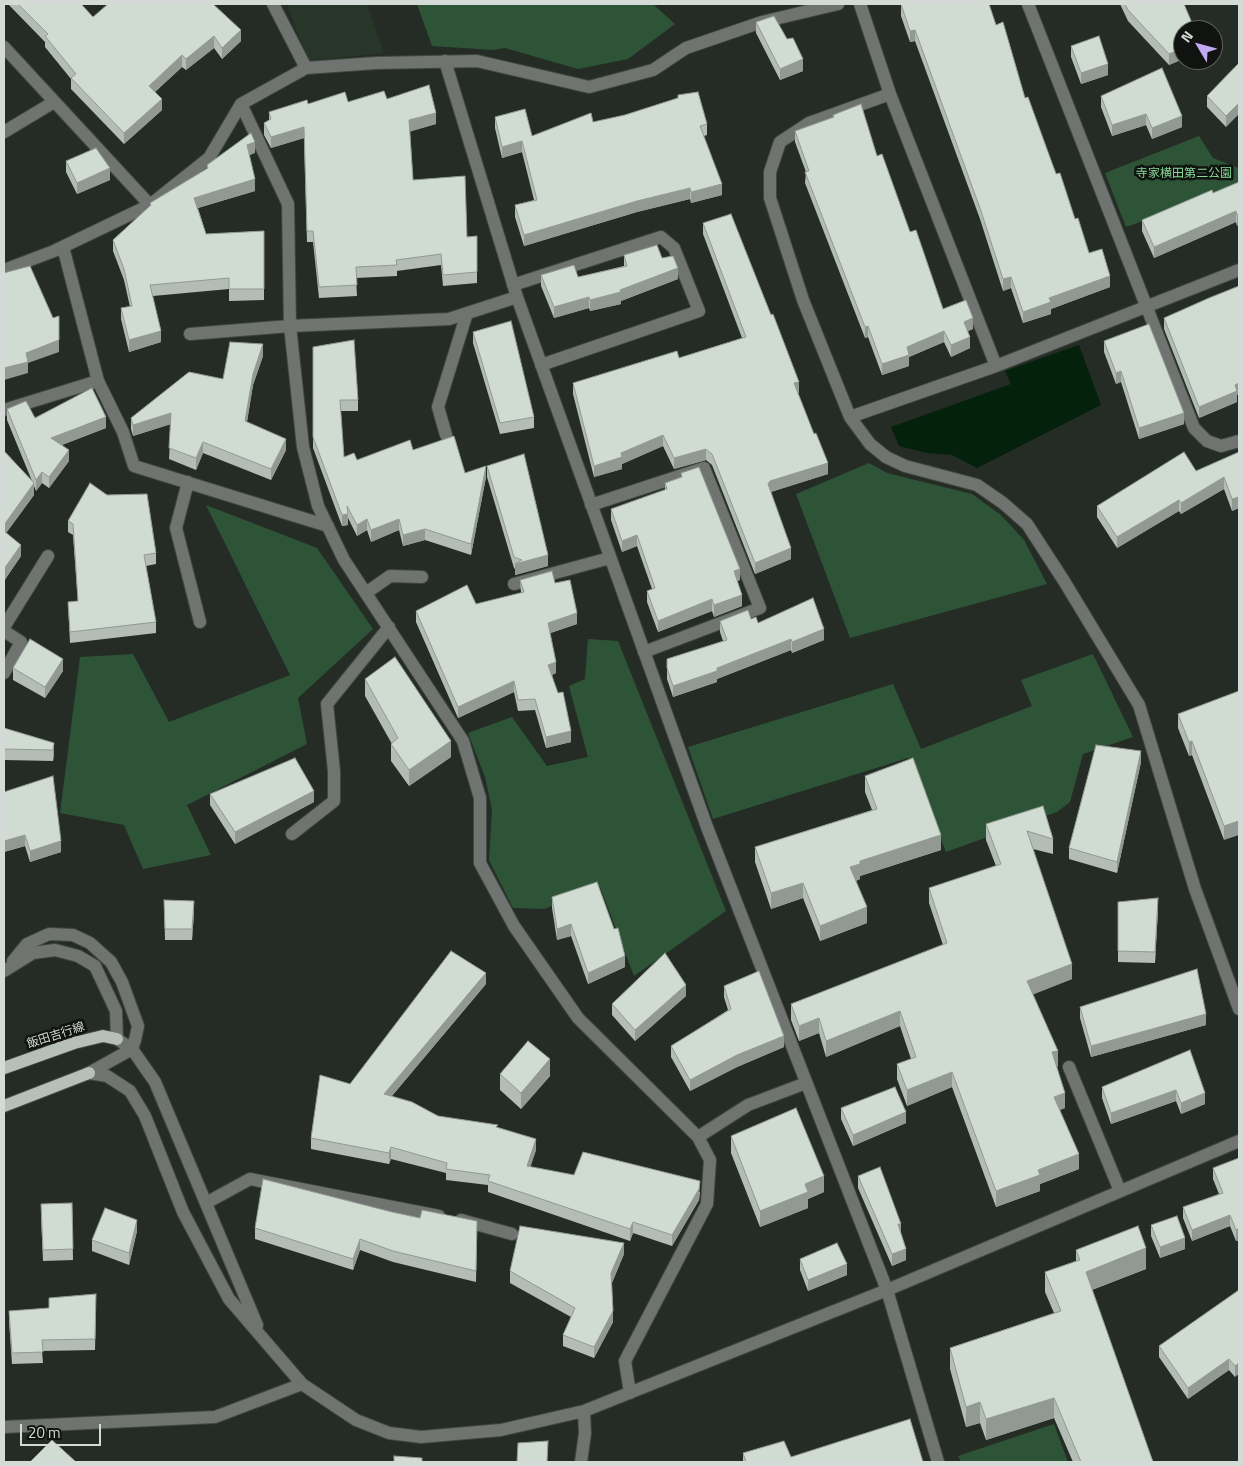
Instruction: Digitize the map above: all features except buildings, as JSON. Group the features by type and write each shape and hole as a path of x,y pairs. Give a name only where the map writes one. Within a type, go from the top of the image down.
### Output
{"main road":[{"name":"飯田吉行線","path":"4,1068 74,1043 103,1036 117,1039"},
{"path":"4,1106 90,1073"}],"street":[{"path":"273,4 306,68"},
{"path":"4,270 63,247 150,205 209,158 241,104 306,68 376,63 477,61 589,87 653,70 686,48 762,22 838,4"},
{"path":"860,4 890,94 809,123 780,142 770,172 770,198 803,300 850,417 870,444 886,457 928,474 977,486 1003,502 1027,524 1043,548 1139,705 1195,890 1239,1008"},
{"path":"1028,4 1194,428 1207,441 1221,446 1239,441"},
{"path":"4,47 150,205"},
{"path":"446,62 515,291 541,365 707,827 886,1290 938,1462"},
{"path":"888,89 996,366"},
{"path":"4,132 54,102"},
{"path":"241,104 288,204 290,326 303,447 318,506 344,560 463,742 480,798 480,863 514,926 578,1018 698,1136 710,1160 707,1204 625,1361 630,1393"},
{"path":"190,334 290,326 449,319 467,313 515,291 661,237 674,248 700,311 541,365"},
{"path":"63,247 98,380 123,432 134,466 328,526"},
{"path":"850,417 996,366 1146,309 1239,270"},
{"path":"446,436 438,408 467,313"},
{"path":"4,410 98,380"},
{"path":"591,505 704,468 760,608 644,652"},
{"path":"188,482 176,528 200,622"},
{"path":"4,627 48,556"},
{"path":"514,584 610,558"},
{"path":"366,593 390,576 422,577"},
{"path":"292,834 334,801 334,771 327,704 388,627"},
{"path":"4,631 21,642 4,673"},
{"path":"5,970 27,944 49,934 73,936 90,943 111,962 122,982 138,1026 132,1049 90,1073"},
{"path":"5,970 32,953 55,950 78,956 95,966 116,1012 117,1039 132,1049 155,1082 262,1336"},
{"path":"1068,1067 1120,1191"},
{"path":"90,1073 107,1076 130,1090 145,1116 183,1212 229,1299 302,1384 356,1420 389,1434 421,1437 501,1430 584,1411 886,1290 1239,1140"},
{"path":"698,1136 748,1105 806,1082"},
{"path":"206,1203 250,1179 475,1223 512,1234"},
{"path":"4,1427 215,1417 302,1384"},
{"path":"581,1462 585,1432 584,1411"}],"shaded area":[{"path":"287,4 367,4 384,53 308,61"},
{"path":"1079,345 1101,405 977,468 952,455 927,453 899,446 891,427 1011,384 1005,371"}],"green space":[{"path":"417,4 653,4 675,24 628,59 578,69 505,48 493,50 432,46"},
{"name":"寺家横田第二公園","path":"1199,136 1213,158 1239,168 1239,186 1126,227 1105,173"},
{"path":"869,463 887,473 972,494 1001,515 1024,540 1047,584 850,638 796,494"},
{"path":"206,505 317,548 373,629 298,698 307,744 187,805 211,855 143,869 124,825 60,813 80,657 133,654 169,722 290,675"},
{"path":"588,639 618,641 726,911 634,976 600,887 544,909 513,908 489,860 492,810 485,777 468,733 512,717 547,766 588,757 569,686 585,679"},
{"path":"1093,654 1133,737 1083,754 1070,802 1057,812 946,852 908,758 713,819 688,747 893,684 921,749 1032,706 1021,680"},
{"path":"1054,1424 1068,1462 961,1462 958,1456"}]}
